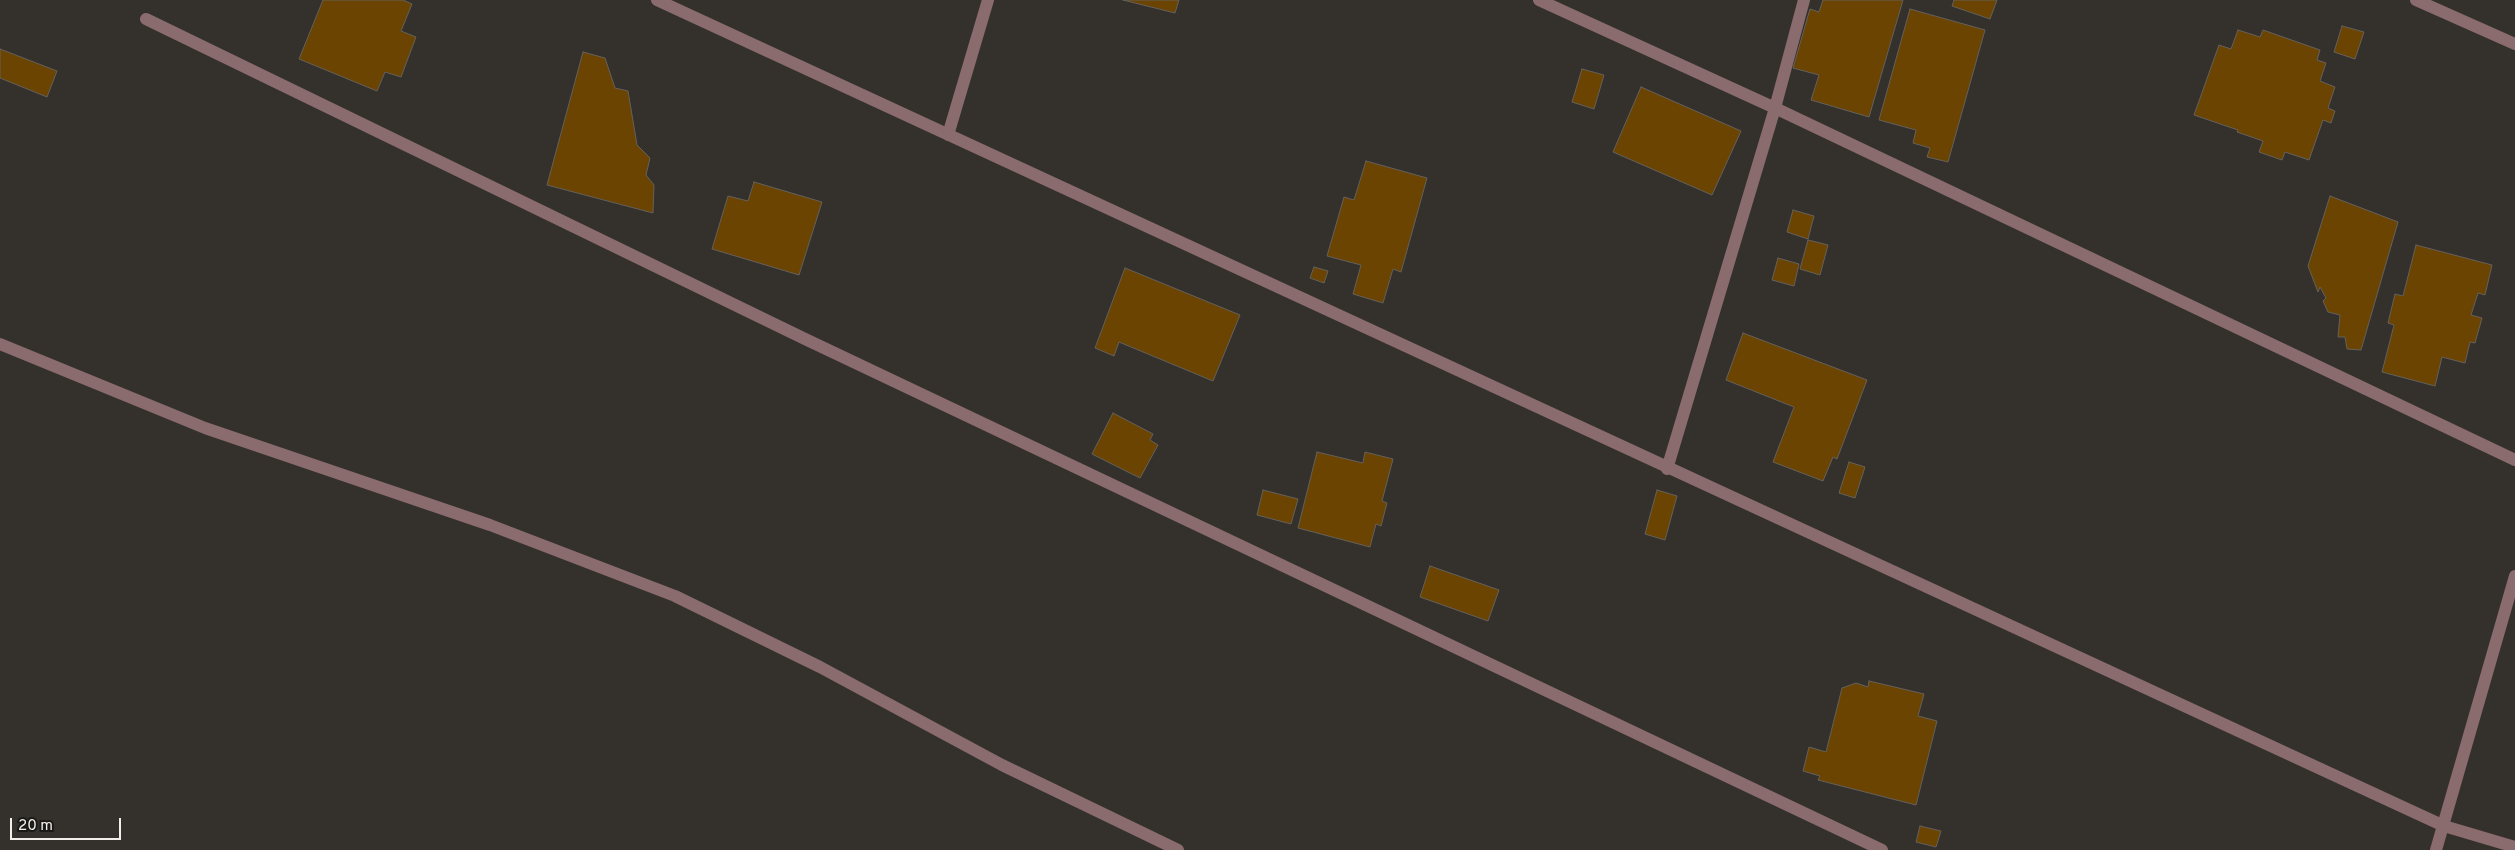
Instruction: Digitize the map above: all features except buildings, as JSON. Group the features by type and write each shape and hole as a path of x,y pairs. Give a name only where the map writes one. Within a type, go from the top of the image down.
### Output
{"street":[{"path":"657,0 1667,469 2444,826 2515,847"},
{"path":"948,135 988,0"},
{"path":"1538,0 1775,108 2515,460"},
{"path":"1667,469 1775,108 1804,0"},
{"path":"2416,0 2515,44"},
{"path":"146,19 803,338 1882,850"},
{"path":"0,344 205,428 490,525 675,596 820,667 1002,766 1178,850"},
{"path":"2436,850 2515,576"}]}
